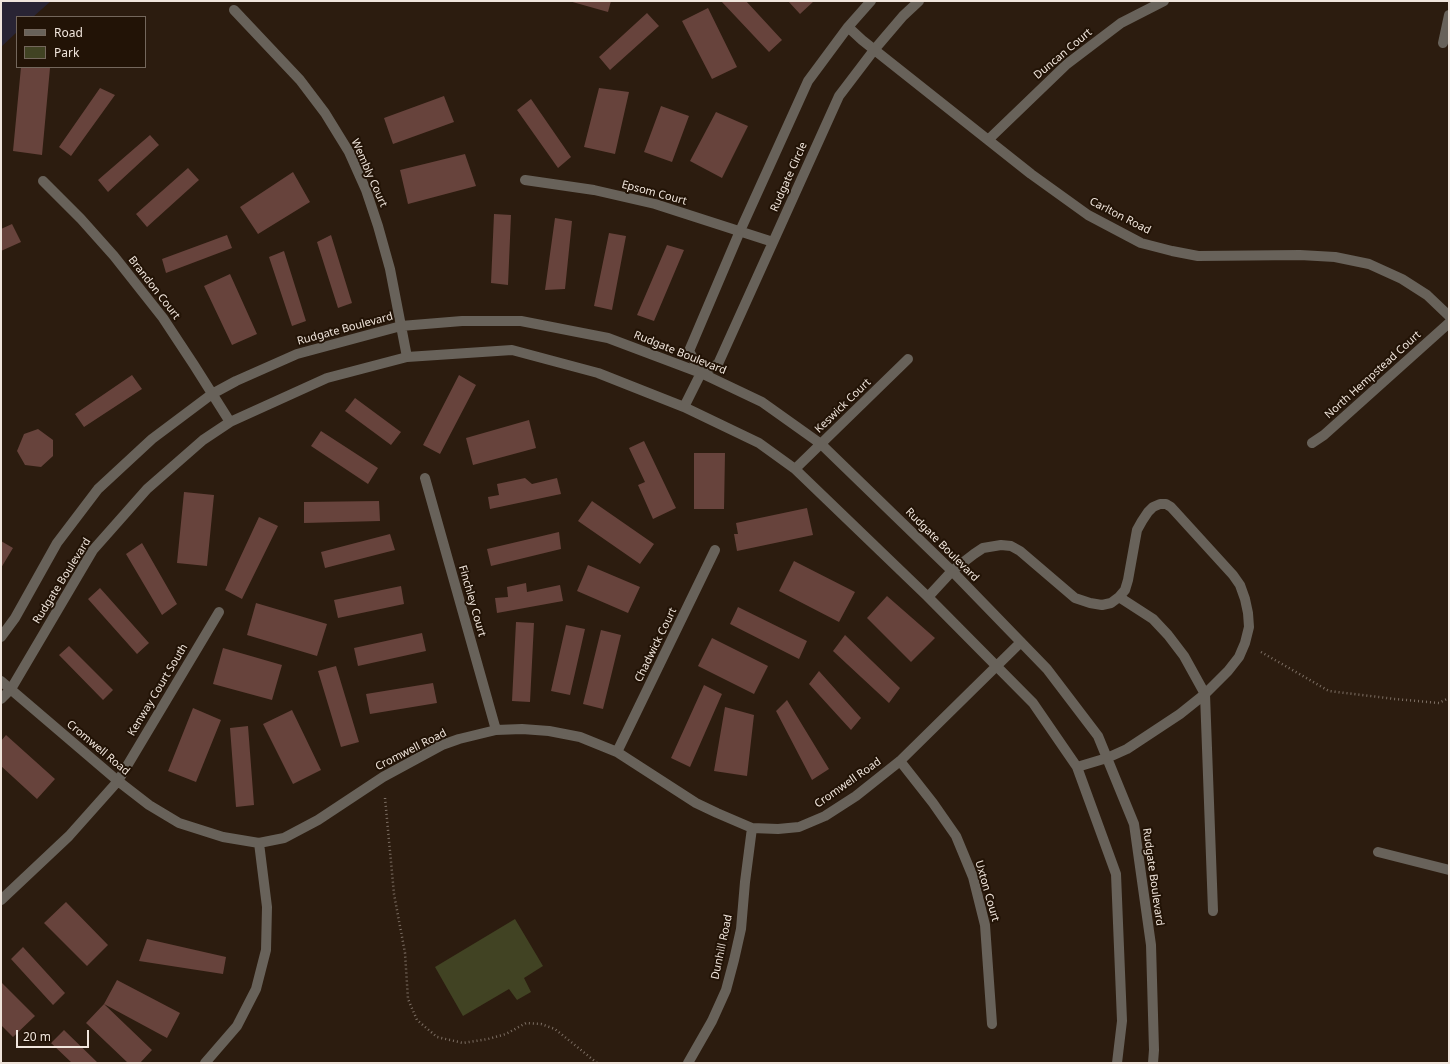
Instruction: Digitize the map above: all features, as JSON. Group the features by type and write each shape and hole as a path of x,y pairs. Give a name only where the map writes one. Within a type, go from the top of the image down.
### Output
{"street":[{"name":"Rudgate Circle","path":"871,1 848,27 808,81 740,231 689,351 701,372 718,364 839,96 874,50 903,16 919,1"},
{"name":"Duncan Court","path":"988,140 1067,64 1121,23 1164,1"},
{"name":"Wembly Court","path":"234,10 300,80 325,113 349,152 366,190 378,226 390,269 407,358"},
{"path":"1443,43 1449,15"},
{"name":"Carlton Road","path":"848,27 874,50 1031,174 1088,215 1141,243 1172,252 1198,256 1335,256 1369,264 1402,279 1427,295 1449,316"},
{"name":"Epsom Court","path":"525,180 594,190 655,204 773,242"},
{"name":"Brandon Court","path":"43,181 114,256 162,318 230,422"},
{"name":"Rudgate Boulevard","path":"1,638 15,618 57,544 98,489 152,439 212,394 236,381 297,354 401,326 462,321 521,321 608,338 701,372 762,402 821,444 952,571 1021,642 1047,670 1098,736 1134,824 1151,945 1154,1050 1153,1063"},
{"name":"North Hempstead Court","path":"1312,443 1324,435 1449,323"},
{"name":"Rudgate Boulevard","path":"1,699 11,689 93,550 147,489 203,440 230,422 327,378 407,358 512,350 598,373 684,407 759,442 796,468 928,597 1033,703 1077,767 1116,874 1122,1021 1117,1063"},
{"name":"Keswick Court","path":"796,468 908,360"},
{"path":"684,407 701,372"},
{"name":"Finchley Court","path":"425,478 496,730"},
{"path":"928,597 962,562 982,548 1001,545 1010,546 1020,551 1075,598 1102,605 1111,603 1125,590 1137,530 1148,512 1153,507 1160,504 1171,506 1233,575 1240,585 1248,613 1249,627 1245,643 1239,657 1228,671 1205,694 1180,714 1127,749 1107,758 1077,767"},
{"name":"Chadwick Court","path":"617,752 715,550"},
{"path":"1119,597 1153,619 1168,635 1184,656 1205,694 1213,911"},
{"name":"Kenway Court South","path":"1,900 69,836 118,781 219,612"},
{"name":"Cromwell Road","path":"1,681 118,781 149,805 179,824 223,837 259,843 284,838 318,820 383,777 442,746 459,739 496,730 522,729 549,731 580,737 617,752 696,803 716,813 752,828 778,829 799,827 825,816 856,796 900,761 1021,642"},
{"name":"Uxton Court","path":"900,761 933,803 956,836 973,877 985,925 992,1024"},
{"name":"Dunhill Road","path":"688,1063 712,1021 726,990 741,929 752,828"},
{"path":"205,1063 237,1026 258,983 266,950 267,907 259,843"},
{"path":"1378,852 1449,870"}],"path":[{"path":"1245,643 1329,691 1439,703 1449,698"},
{"path":"383,777 394,894 405,953 408,999 417,1020 437,1037 463,1043 488,1039 506,1034 526,1023 541,1024 555,1029 597,1063"}],"shaded area":[{"path":"1,1 51,1 34,16 16,16 16,33 1,47"}],"green space":[{"path":"515,919 543,966 524,978 531,992 517,1000 509,989 463,1016 435,967"}],"building":[{"path":"569,1 611,1 608,12"},
{"path":"721,1 746,1 782,40 769,52"},
{"path":"788,1 814,1 800,14"},
{"path":"708,8 737,67 712,79 682,21"},
{"path":"647,13 659,26 610,70 599,57"},
{"path":"21,68 50,68 42,155 13,151"},
{"path":"100,88 115,95 71,156 59,147"},
{"path":"599,88 629,92 615,154 584,147"},
{"path":"444,96 454,122 393,144 384,118"},
{"path":"531,99 571,157 558,168 517,110"},
{"path":"661,106 689,116 672,162 644,152"},
{"path":"716,112 748,126 722,178 690,161"},
{"path":"150,135 159,145 108,192 98,180"},
{"path":"465,154 476,186 408,204 400,170"},
{"path":"188,168 199,180 147,227 136,214"},
{"path":"293,172 310,202 258,234 240,207"},
{"path":"494,214 511,215 508,285 491,283"},
{"path":"555,218 572,221 565,289 545,290"},
{"path":"12,224 21,242 1,251 1,229"},
{"path":"609,233 626,236 612,310 594,306"},
{"path":"227,235 232,248 166,273 162,259"},
{"path":"331,235 352,303 338,308 317,242"},
{"path":"667,245 684,250 654,321 637,315"},
{"path":"284,251 306,321 292,326 269,257"},
{"path":"230,274 257,334 232,345 204,286"},
{"path":"132,375 142,389 84,427 75,414"},
{"path":"459,375 476,385 440,454 423,445"},
{"path":"355,398 401,432 391,445 345,411"},
{"path":"529,420 536,448 473,465 466,438"},
{"path":"38,429 53,440 53,456 41,467 25,465 17,451 24,434"},
{"path":"321,431 378,468 368,484 311,446"},
{"path":"644,441 676,508 653,519 638,485 645,482 629,448"},
{"path":"694,453 725,453 724,509 694,509"},
{"path":"525,478 532,484 557,478 561,494 490,509 488,497 499,495 497,484"},
{"path":"184,492 214,495 207,566 177,563"},
{"path":"379,501 380,521 304,523 304,502"},
{"path":"592,501 654,544 640,564 578,521"},
{"path":"807,508 813,535 737,551 734,534 738,534 736,523"},
{"path":"259,517 278,526 242,599 225,590"},
{"path":"559,532 561,549 491,566 487,549"},
{"path":"390,534 395,550 325,568 321,552"},
{"path":"1,541 13,548 1,568"},
{"path":"142,543 177,604 162,615 126,554"},
{"path":"794,561 855,592 839,622 779,591"},
{"path":"588,565 640,587 628,613 577,591"},
{"path":"526,583 527,592 560,585 563,601 497,613 495,598 508,597 507,587"},
{"path":"401,586 404,604 338,618 334,600"},
{"path":"100,588 149,643 137,654 88,599"},
{"path":"887,596 935,638 911,662 867,618"},
{"path":"256,603 327,624 317,656 247,635"},
{"path":"738,607 807,641 799,659 730,624"},
{"path":"516,622 534,623 530,702 512,701"},
{"path":"566,625 585,629 570,695 551,691"},
{"path":"601,630 621,635 603,709 583,704"},
{"path":"422,633 426,651 358,666 354,648"},
{"path":"845,635 900,688 889,703 833,651"},
{"path":"712,638 768,666 754,694 698,666"},
{"path":"69,646 113,690 103,700 59,655"},
{"path":"223,648 282,665 272,700 213,684"},
{"path":"336,666 359,742 341,747 318,671"},
{"path":"819,671 861,718 851,730 809,684"},
{"path":"433,683 437,703 370,714 366,694"},
{"path":"704,685 722,694 690,767 671,758"},
{"path":"787,700 829,769 812,780 776,711"},
{"path":"725,707 754,715 747,776 714,771"},
{"path":"193,708 221,720 196,782 168,771"},
{"path":"292,710 321,770 293,784 263,724"},
{"path":"248,726 254,805 236,807 230,728"},
{"path":"6,735 55,779 37,799 1,766 1,741"},
{"path":"66,902 108,945 87,966 44,923"},
{"path":"147,939 226,957 223,974 139,961"},
{"path":"23,947 65,993 53,1005 11,959"},
{"path":"117,980 180,1013 167,1038 104,1004"},
{"path":"1,982 35,1016 13,1037 1,1025"},
{"path":"104,1004 152,1050 140,1063 128,1063 86,1023"},
{"path":"64,1030 98,1063 72,1063 51,1043"}]}
